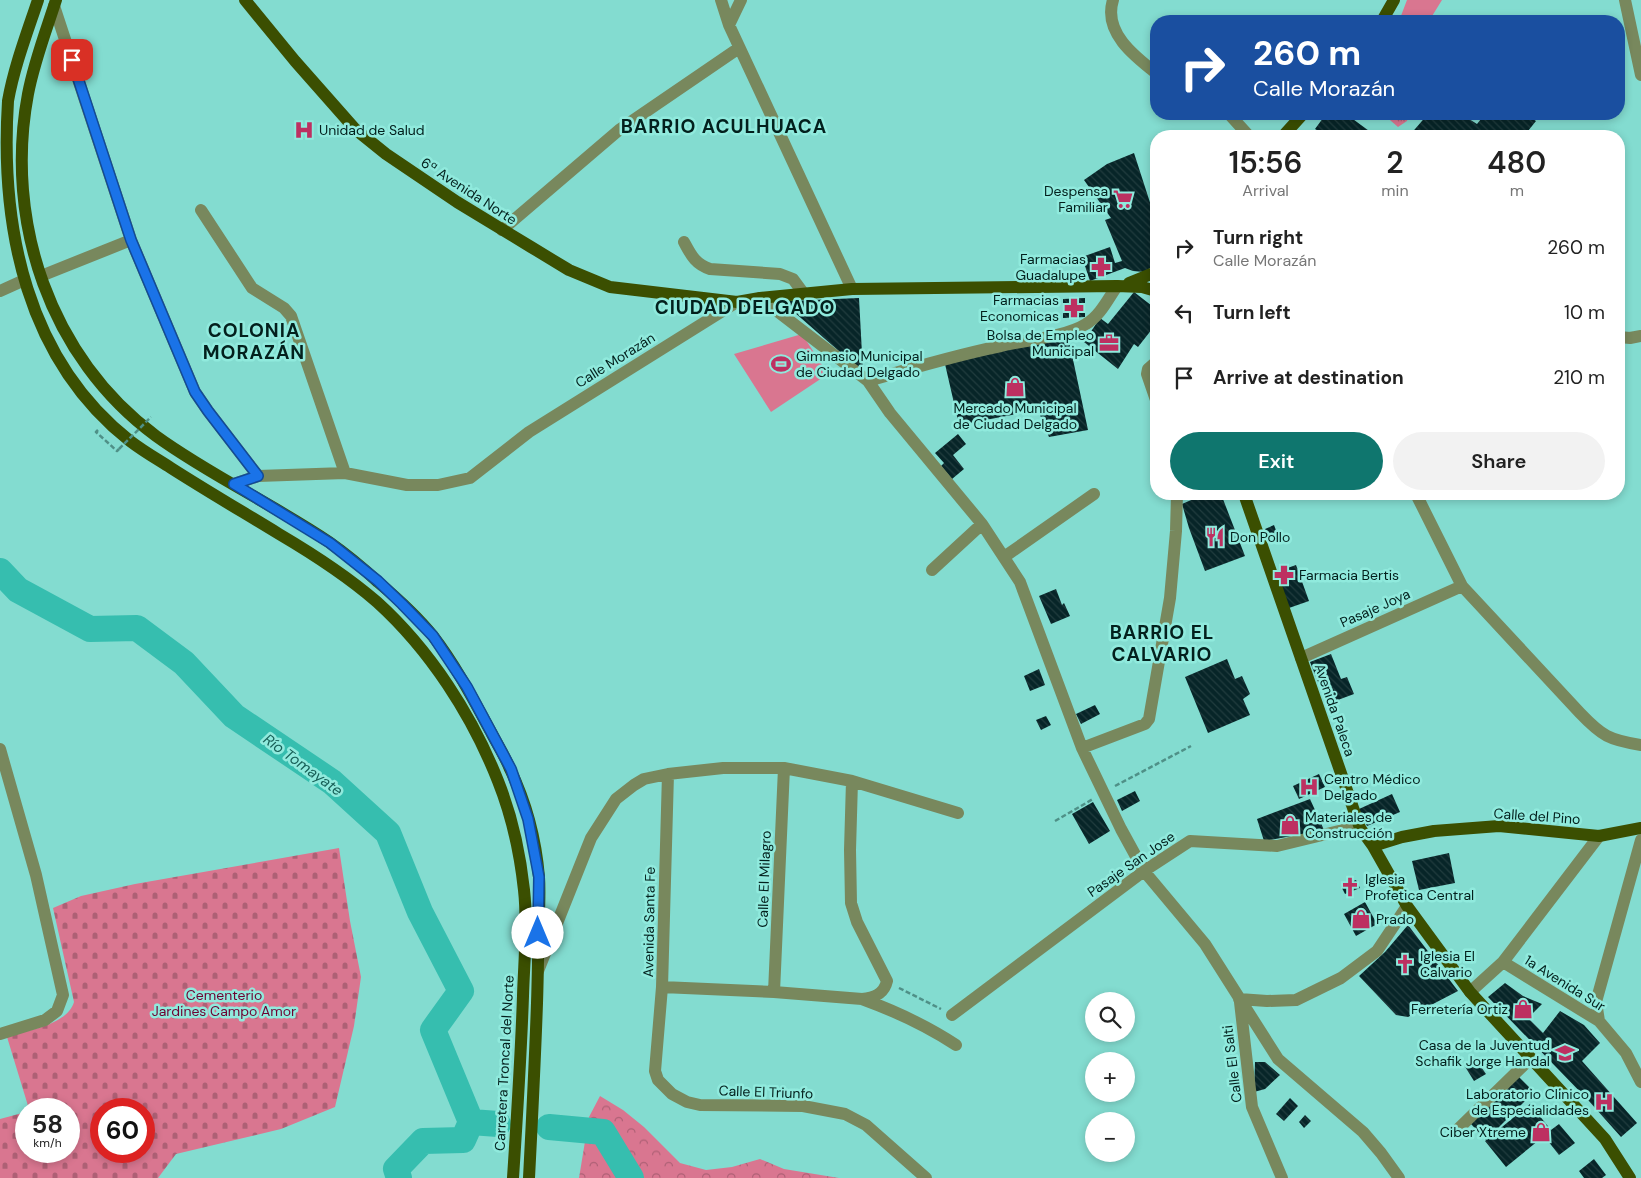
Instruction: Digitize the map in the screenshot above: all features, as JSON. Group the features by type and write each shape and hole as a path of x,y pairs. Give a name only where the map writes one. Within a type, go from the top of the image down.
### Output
{"main road":[{"name":"Carretera Troncal del Norte","path":"38,0 14,73 8,101 4,136 3,176 7,228 20,282 43,338 64,371 107,421 134,444 331,566 377,602 426,656 443,679 471,725 498,780 518,850 524,891 525,918 521,1042 513,1178"},
{"path":"1385,15 1394,0"},
{"name":"6ª Avenida Norte","path":"251,2 295,61 355,129 386,154 502,230 569,270 610,287 737,302"},
{"path":"55,3 31,77 23,133 23,203 26,226 45,291 75,348 98,380 117,401 155,434 190,459 330,543 378,581 402,604 433,636 467,687 511,769 528,819 539,877 538,971 530,1178"},
{"path":"1289,130 1298,120"},
{"name":"Calle Morazán","path":"1117,286 1138,281 1150,275"},
{"name":"Calle Morazán","path":"737,302 852,289 1117,286 1150,289"},
{"name":"Avenida Paleca","path":"1246,500 1360,828 1373,846 1407,906 1470,992 1605,1139 1630,1178"},
{"name":"Calle del Pino","path":"1373,846 1434,831 1498,826 1598,836 1641,828"}],"street":[{"path":"721,0 739,48 852,289"},
{"path":"729,25 742,0"},
{"path":"1113,0 1111,8 1112,26 1133,56 1150,69"},
{"path":"1625,0 1641,75"},
{"path":"55,3 131,240 195,392 258,476"},
{"path":"502,230 619,130 739,48"},
{"path":"1234,120 1244,130"},
{"path":"201,210 249,284 284,308 291,316 345,473"},
{"path":"41,276 131,240"},
{"path":"684,242 692,258 701,266 710,269 780,274 793,279 804,294"},
{"path":"0,291 20,282"},
{"path":"868,381 913,367 1074,329 1086,324 1100,312 1117,286"},
{"path":"760,298 868,381 890,413 982,524 1020,582 1082,748 1121,829 1144,871 1205,944 1278,1060 1363,1132 1399,1178"},
{"name":"Calle Morazán","path":"234,484 258,476 345,473 407,485 438,485 470,478 529,432 737,302"},
{"path":"1625,338 1641,336"},
{"path":"1150,367 1147,374 1150,383"},
{"path":"1004,557 1094,494"},
{"path":"1082,748 1145,724 1149,719 1170,598 1177,500"},
{"path":"1419,500 1462,586 1600,732 1614,739 1641,745"},
{"path":"932,570 982,524"},
{"name":"Pasaje Joya","path":"1301,658 1462,586"},
{"path":"0,749 36,875 63,996 57,1011 45,1020 0,1034"},
{"path":"538,971 589,842 608,809 620,796 644,779 668,774 723,768 784,768 852,781 958,813"},
{"name":"Calle El Milagro","path":"774,992 784,768"},
{"name":"Avenida Santa Fe","path":"656,1071 662,988 668,774"},
{"path":"852,781 851,903 860,929 887,981 884,989 878,994 862,999"},
{"name":"Pasaje San Jose","path":"952,1015 1144,871 1190,841 1277,846 1343,830 1360,828"},
{"path":"1470,992 1503,962 1598,836"},
{"path":"1599,1020 1596,1002 1641,840"},
{"path":"1239,1000 1267,1002 1296,1000 1341,978 1377,951 1407,906"},
{"name":"1a Avenida Sur","path":"1503,962 1599,1020 1626,1052 1641,1082"},
{"path":"662,988 774,992 862,999 889,1008 956,1045"},
{"name":"Calle El Salti","path":"1239,1000 1252,1107 1282,1178"},
{"path":"1455,1132 1531,1058"},
{"name":"Calle El Triunfo","path":"656,1071 656,1076 660,1083 672,1094 687,1102 700,1105 803,1106 845,1114 866,1125 926,1178"}],"path":[{"path":"96,432 117,451 151,417"},
{"path":"1055,821 1103,792 1191,746"},
{"path":"887,981 952,1015"}],"green space":[{"path":"1407,0 1442,0 1433,15 1401,15"},
{"path":"1390,120 1407,120 1407,121 1398,127"},
{"name":"Gimnasio Municipal de Ciudad Delgado","path":"802,334 828,374 771,412 734,354"},
{"name":"Cementerio Jardines Campo Amor","path":"339,848 361,977 354,1026 335,1107 281,1129 176,1154 158,1178 0,1178 0,1119 15,1115 15,1163 80,1163 80,1098 26,1098 7,1037 46,1026 64,1016 70,1010 74,1002 53,908 81,896 135,884"},
{"path":"600,1096 623,1110 644,1127 680,1163 706,1170 732,1167 760,1159 784,1169 839,1178 579,1178 589,1117"}],"building":[{"path":"1322,120 1354,120 1368,130 1317,130 1315,129"},
{"path":"1423,120 1471,120 1477,124 1480,120 1536,121 1529,130 1414,130"},
{"name":"Despensa Familiar","path":"1134,153 1150,202 1150,268 1144,272 1125,268 1090,281 1082,257 1110,247 1115,263 1122,261 1105,220 1111,218 1084,180 1107,164"},
{"path":"1134,292 1150,304 1150,332 1138,347 1134,344 1118,369 1084,342 1100,318 1108,324"},
{"path":"859,298 863,372 786,305 789,301"},
{"name":"Farmacias Economicas","path":"1085,298 1085,317 1063,318 1063,299"},
{"name":"Mercado Municipal de Ciudad Delgado","path":"1068,336 1088,430 1049,437 1038,410 959,425 945,364"},
{"path":"958,434 966,444 953,455 964,469 952,479 941,466 944,463 935,453"},
{"path":"1191,500 1223,500 1245,556 1205,571 1182,504"},
{"path":"1274,525 1277,533 1267,537 1265,529"},
{"path":"1296,565 1309,601 1289,608 1276,572"},
{"path":"1056,589 1062,605 1064,603 1070,616 1051,624 1039,596"},
{"path":"1331,654 1341,679 1347,677 1354,694 1327,704 1310,662"},
{"path":"1227,659 1235,679 1242,676 1250,694 1243,699 1250,715 1208,733 1185,677"},
{"path":"1039,669 1045,685 1030,691 1024,676"},
{"path":"1095,705 1100,714 1081,724 1076,714"},
{"path":"1046,716 1051,725 1041,730 1036,720"},
{"name":"Centro Médico Delgado","path":"1319,774 1325,787 1299,799 1293,786"},
{"path":"1135,791 1140,801 1122,811 1117,800"},
{"path":"1392,794 1400,812 1367,826 1359,809"},
{"name":"Materiales de Construcción","path":"1310,799 1324,830 1264,841 1257,819"},
{"path":"1093,802 1110,831 1089,844 1072,814"},
{"name":"Materiales de Construcción","path":"1449,853 1455,883 1419,890 1412,861"},
{"name":"Iglesia Profetica Central","path":"1356,880 1360,888 1345,894 1341,886"},
{"name":"Prado","path":"1365,902 1377,924 1356,936 1344,914"},
{"name":"Iglesia El Calvario","path":"1408,925 1458,991 1408,1017 1396,1015 1359,976 1385,952"},
{"path":"1505,983 1523,996 1542,1004 1528,1018 1543,1033 1560,1011 1584,1025 1600,1043 1582,1061 1637,1123 1621,1137 1588,1100 1488,997"},
{"path":"1475,1058 1486,1074 1474,1081 1464,1065"},
{"path":"1255,1062 1265,1062 1280,1075 1265,1089 1254,1092"},
{"path":"1519,1077 1534,1092 1486,1140 1471,1124"},
{"path":"1290,1098 1298,1106 1284,1121 1276,1114"},
{"path":"1530,1104 1551,1130 1559,1124 1575,1143 1559,1155 1544,1136 1506,1167 1485,1141"},
{"path":"1305,1115 1311,1121 1304,1128 1299,1122"},
{"path":"1594,1159 1606,1175 1602,1178 1584,1178 1579,1171"}],"waterway":[{"name":"Río Tomayate","path":"0,571 18,590 90,629 137,628 184,663 234,716 332,782 388,833 420,912 461,991 433,1030 471,1122"},
{"path":"471,1122 498,1124"},
{"path":"399,1178 396,1169 423,1141 463,1140 471,1122"},
{"path":"549,1127 603,1132 631,1178"}],"place":[{"name":"Unidad de Salud","path":"304,130"},
{"name":"Despensa Familiar","path":"1123,199"},
{"name":"Farmacias Guadalupe","path":"1101,267"},
{"name":"Farmacias Economicas","path":"1074,308"},
{"name":"Bolsa de Empleo Municipal","path":"1109,343"},
{"name":"Gimnasio Municipal de Ciudad Delgado","path":"781,364"},
{"name":"Mercado Municipal de Ciudad Delgado","path":"1015,387"},
{"name":"Don Pollo","path":"1215,537"},
{"name":"Farmacia Bertis","path":"1284,575"},
{"name":"Centro Médico Delgado","path":"1309,787"},
{"name":"Materiales de Construcción","path":"1290,825"},
{"name":"Iglesia Profetica Central","path":"1350,887"},
{"name":"Prado","path":"1361,919"},
{"name":"Iglesia El Calvario","path":"1405,964"},
{"name":"Ferretería Ortiz","path":"1523,1009"},
{"name":"Casa de la Juventud Schafik Jorge Handal","path":"1565,1053"},
{"name":"Laboratorio Clinico de Especialidades","path":"1604,1102"},
{"name":"Ciber Xtreme","path":"1541,1132"}],"district":[{"name":"BARRIO ACULHUACA","path":"724,126"},
{"name":"CIUDAD DELGADO","path":"745,307"},
{"name":"COLONIA MORAZÁN","path":"254,341"},
{"name":"BARRIO EL CALVARIO","path":"1162,643"}],"route":[{"path":"72,60 131,240 195,392 258,476 234,484 330,543 378,581 420,621 433,636 459,674 511,769 528,819 539,877 538,933"}]}
